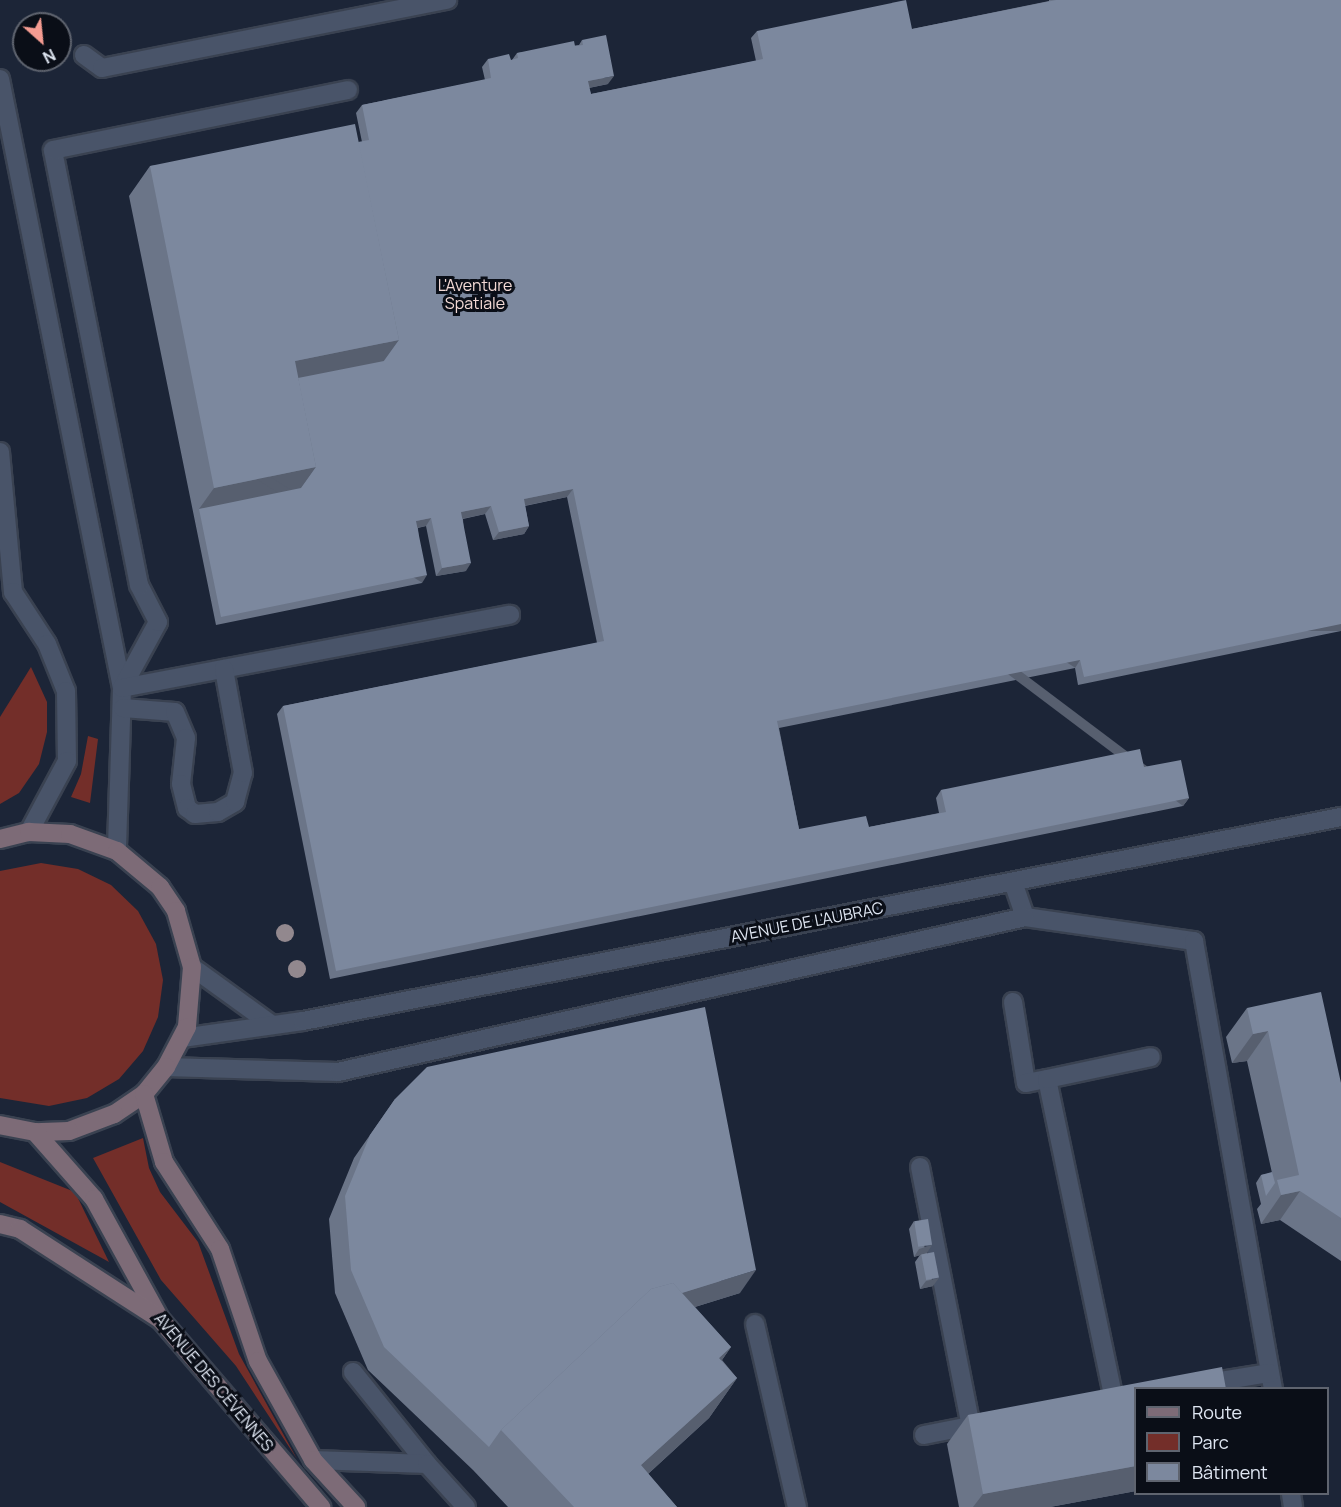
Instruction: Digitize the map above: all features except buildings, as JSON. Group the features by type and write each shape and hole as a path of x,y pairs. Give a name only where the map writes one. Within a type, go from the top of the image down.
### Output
{"street":[{"path":"84,55 102,68 447,0"},
{"path":"0,79 122,688 117,851"},
{"path":"122,688 158,622 139,585 52,150 348,90"},
{"path":"0,452 13,592 47,644 66,691 67,761 29,832"},
{"path":"122,688 510,615"},
{"path":"123,708 175,712 187,751 181,784 187,808 195,814 218,812 235,802 243,773 224,669"},
{"name":"AVENUE DE L'AUBRAC","path":"182,1038 272,1025 1341,817"},
{"path":"0,839 29,832 70,834 117,851 160,887 176,911 192,967 192,1002 182,1038 166,1067 144,1094 114,1114 69,1131 35,1132 0,1125"},
{"path":"1013,882 1025,917"},
{"path":"166,1067 338,1072 1025,917 1194,941 1271,1381 1201,1387"},
{"path":"192,967 272,1025"},
{"path":"1013,1002 1026,1083 1151,1057"},
{"path":"1047,1079 1114,1400"},
{"name":"AVENUE DES CÉVENNES","path":"144,1094 164,1162 220,1249 258,1361 313,1460 356,1507"},
{"name":"AVENUE DES CÉVENNES","path":"35,1132 94,1199 160,1319 321,1507"},
{"path":"920,1167 971,1426"},
{"path":"0,1224 20,1229 160,1319"},
{"path":"755,1323 797,1507"},
{"path":"353,1372 427,1464 466,1507"},
{"path":"1092,1404 1134,1396"},
{"path":"924,1435 1004,1420"},
{"path":"313,1460 427,1464"}],"green space":[{"path":"31,667 47,702 47,732 39,764 19,793 0,804 0,717"},
{"path":"88,736 98,739 90,803 71,797 81,774"},
{"path":"41,863 78,869 111,885 138,911 156,944 163,980 158,1017 143,1051 119,1079 87,1098 49,1106 0,1098 0,871"},
{"path":"143,1138 149,1168 160,1192 198,1242 239,1354 297,1459 236,1366 161,1280 93,1158"},
{"path":"0,1162 75,1192 109,1262 0,1202"}],"park label":[{"name":"L'Aventure Spatiale","path":"475,294"}]}
